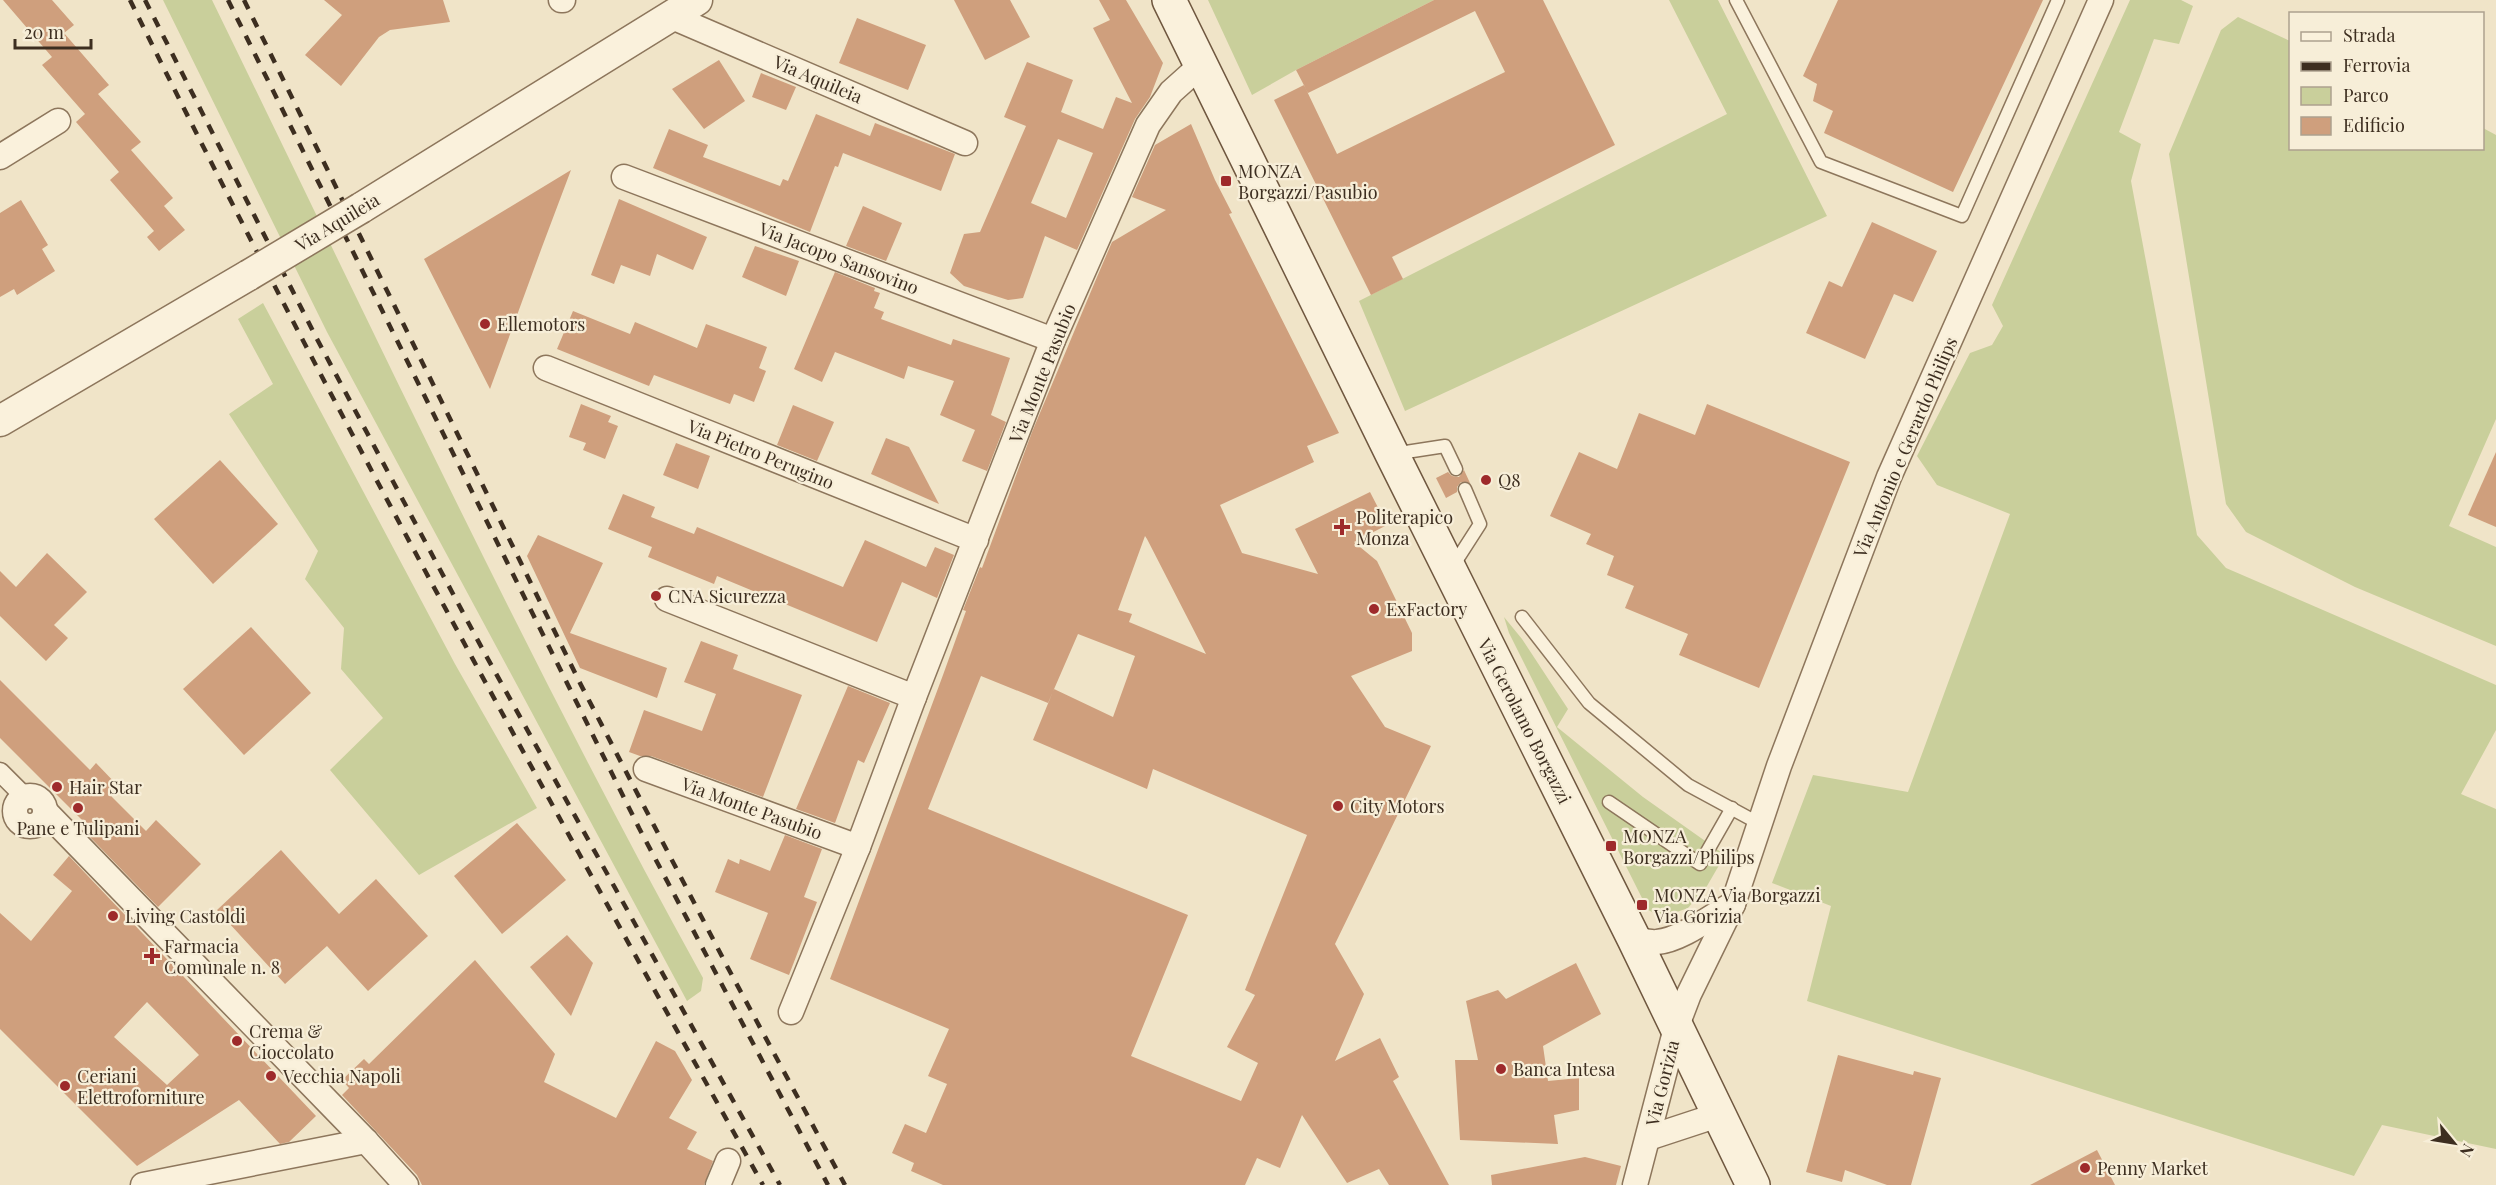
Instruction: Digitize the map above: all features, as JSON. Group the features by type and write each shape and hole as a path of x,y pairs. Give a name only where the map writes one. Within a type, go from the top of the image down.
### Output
{"main road":[{"name":"Via Gerolamo Borgazzi","path":"1169,0 1634,939 1753,1185"}],"street":[{"name":"Via Aquileia","path":"0,421 361,208 697,0"},
{"name":"Via Antonio e Gerardo Philips","path":"1676,1028 1689,994 1733,904 1779,766 1889,477 2101,0"},
{"name":"Via Aquileia","path":"670,16 965,143"},
{"name":"Via Monte Pasubio","path":"791,1012 858,847 1053,340 1148,125 1171,92 1200,66"},
{"path":"0,157 58,121"},
{"name":"Via Jacopo Sansovino","path":"624,177 1053,340"},
{"name":"Via Pietro Perugino","path":"546,368 976,540"},
{"path":"667,599 914,697"},
{"name":"Via Monte Pasubio","path":"646,769 858,847"},
{"path":"0,772 25,797 38,798 45,811 406,1185"},
{"path":"1634,939 1657,942 1665,940 1679,935 1733,904"},
{"name":"Via Gorizia","path":"1635,1185 1676,1028"},
{"name":"Via Gorizia","path":"1648,1138 1718,1115"},
{"path":"143,1185 366,1141"},
{"path":"718,1185 728,1161"}],"lane":[{"path":"1736,0 1821,162 1962,216 2058,0"},
{"path":"1392,454 1445,446 1456,469"},
{"path":"1450,570 1480,524 1464,489"},
{"path":"1522,617 1589,703 1688,785 1760,824"},
{"path":"1609,802 1700,864 1732,808"}],"green space":[{"path":"163,0 212,0 512,615 703,978 701,991 687,1001 327,332"},
{"path":"1208,0 1434,0 1296,70 1252,95"},
{"path":"1669,0 1718,0 1827,216 1405,411 1359,301 1727,114"},
{"path":"2130,0 2181,0 2193,6 2179,44 2154,39 2119,132 2141,144 2131,181 2197,535 2226,568 2496,685 2496,730 2461,794 2496,809 2496,1149 2382,1125 2354,1176 1807,1001 1831,906 1772,883 1813,775 1908,792 2010,514 1937,485 1917,456 1970,353 1992,345 2003,326 1992,305"},
{"path":"2238,17 2289,41 2289,150 2484,150 2484,129 2496,135 2496,419 2449,526 2496,547 2496,646 2355,587 2246,532 2226,504 2169,154 2221,30"},
{"path":"263,303 455,664 537,808 419,875 330,770 383,718 341,669 344,628 305,579 318,551 229,414 273,384 238,319"},
{"path":"1504,617 1522,639 1568,709 1557,727 1643,797 1725,855 1707,886 1688,908 1663,917 1648,910 1509,633"}],"building":[{"path":"3,0 52,0 74,25 64,33 109,85 98,94 141,142 131,150 173,198 164,206 185,230 159,251 147,237 154,231 110,180 119,172 76,122 85,114 42,65 52,57"},
{"path":"324,0 443,0 450,22 390,30 379,37 341,86 305,55 342,15"},
{"path":"954,0 1010,0 1030,37 985,60"},
{"path":"1099,0 1126,0 1163,63 1150,97 1135,119 1077,250 1045,236 1023,298 1008,300 964,286 950,273 964,234 980,232 1026,126 1004,117 1027,62 1073,80 1061,112 1103,129 1116,97 1132,103 1093,28 1110,20","holes":["1058,139 1093,153 1066,218 1031,203"]},
{"path":"1434,0 1543,0 1615,145 1392,257 1403,279 1371,295 1274,100 1304,85 1296,70","holes":["1475,11 1505,72 1337,154 1306,89 1308,93"]},
{"path":"1838,0 2043,0 1953,192 1824,133 1833,111 1813,101 1817,84 1803,76"},
{"path":"857,18 926,45 908,90 839,63"},
{"path":"719,60 745,101 704,129 672,89"},
{"path":"761,73 796,87 786,110 752,97"},
{"path":"816,114 870,136 875,123 955,154 941,191 843,153 838,167 835,166 810,232 653,168 669,129 708,145 703,157 780,186 783,179 788,181"},
{"path":"1191,124 1232,213 1229,214 1339,433 1307,446 1314,462 1220,505 1242,553 1318,574 1295,529 1370,492 1387,525 1354,542 1377,561 1412,633 1412,651 1351,676 1385,727 1431,746 1335,944 1364,994 1335,1061 1380,1038 1399,1077 1393,1081 1449,1185 1389,1185 1379,1169 1347,1183 1302,1115 1280,1168 1257,1158 1245,1185 943,1185 911,1171 914,1163 892,1153 905,1124 926,1133 947,1084 928,1076 949,1029 830,979 943,675 966,611 963,610 980,567 982,568 1032,432 1112,242 1166,210 1132,197 1155,145","holes":["1145,536 1206,654 1129,622 1132,614 1118,610","1078,634 1135,656 1113,717 1054,689","981,676 1048,703 1033,740 1147,789 1153,769 1307,835 1245,990 1255,995 1227,1047 1258,1063 1241,1101 1131,1056 1188,915 928,809"]},
{"name":"Ellemotors","path":"571,170 542,247 490,389 424,259"},
{"path":"619,199 707,237 693,270 657,254 650,276 621,265 614,284 591,275"},
{"path":"21,200 48,245 42,249 55,271 17,295 14,289 0,297 0,213"},
{"path":"863,206 902,223 886,261 846,246"},
{"path":"1872,222 1937,251 1913,302 1894,294 1865,359 1806,333 1829,281 1842,287"},
{"path":"755,246 799,261 786,296 742,277"},
{"path":"835,272 875,288 874,291 880,293 874,308 884,312 881,319 951,345 953,339 1010,358 991,415 1006,422 987,471 962,461 975,430 940,415 954,381 908,366 904,379 835,352 822,382 794,369"},
{"path":"573,311 630,334 635,322 697,348 706,324 767,347 759,368 766,371 754,402 734,394 730,404 654,375 649,386 557,349"},
{"path":"581,404 611,416 608,422 618,426 605,459 583,450 586,443 569,437"},
{"path":"1707,404 1850,462 1759,688 1679,655 1688,634 1625,608 1634,586 1607,575 1614,556 1586,544 1591,534 1550,516 1579,452 1617,469 1639,413 1695,435"},
{"path":"793,405 834,422 817,461 777,445"},
{"path":"886,438 909,447 939,504 871,474"},
{"path":"676,443 710,456 698,489 663,475"},
{"path":"2496,452 2496,527 2468,515"},
{"path":"220,460 278,524 213,584 154,519"},
{"path":"1464,470 1470,483 1461,482 1457,487 1457,492 1446,498 1436,478 1448,472 1452,476 1459,477"},
{"path":"623,494 655,507 651,517 694,534 697,527 843,587 865,540 926,567 935,547 954,555 937,598 902,582 877,642 717,576 714,584 648,557 652,547 608,529"},
{"path":"538,535 603,563 570,633 667,668 657,698 580,668 527,556"},
{"path":"47,553 87,592 54,625 68,638 46,661 0,616 0,571 16,587"},
{"path":"251,627 311,693 244,755 183,689"},
{"path":"701,641 738,655 733,669 802,695 763,797 651,756 640,756 629,752 644,710 702,731 716,694 684,682"},
{"path":"0,680 90,770 96,763 118,786 109,794 146,831 156,820 201,864 158,907 87,834 91,829 0,738"},
{"path":"848,686 890,703 864,763 858,760 835,823 796,809"},
{"path":"517,823 566,880 502,934 454,876"},
{"path":"785,835 822,849 804,897 817,902 789,975 750,959 768,913 715,892 728,859 739,864 740,859 770,871"},
{"path":"281,850 339,914 376,879 428,936 368,991 327,946 285,984 217,910"},
{"path":"69,856 316,1116 289,1142 280,1144 239,1100 137,1166 0,1029 0,913 31,941 72,891 53,875","holes":["147,1002 199,1055 167,1085 114,1037"]},
{"path":"567,935 593,963 571,1016 530,967"},
{"path":"475,960 555,1054 544,1082 616,1118 656,1041 675,1051 692,1080 669,1118 697,1132 687,1149 713,1161 704,1185 422,1185 417,1175 342,1095 349,1088 342,1080 364,1059 369,1064"},
{"name":"Banca Intesa","path":"1576,963 1601,1014 1543,1046 1548,1081 1579,1078 1579,1110 1554,1115 1558,1144 1460,1140 1455,1060 1478,1060 1466,1001 1498,990 1506,999"},
{"path":"1838,1055 1913,1075 1914,1071 1941,1078 1911,1185 1887,1185 1845,1170 1842,1182 1806,1172"},
{"name":"Penny Market","path":"2097,1150 2115,1185 2030,1185"},
{"path":"1585,1157 1621,1166 1616,1185 1492,1185 1491,1175"}],"railway":[{"path":"130,0 282,300 439,597 763,1185"},
{"path":"145,0 317,339 484,652 780,1185"},
{"path":"228,0 639,828 828,1185"},
{"path":"244,0 581,685 728,968 845,1185"}],"place":[{"name":"MONZA Borgazzi/Pasubio","path":"1226,181"},
{"name":"Ellemotors","path":"485,324"},
{"name":"Q8","path":"1486,480"},
{"name":"Politerapico Monza","path":"1342,527"},
{"name":"CNA Sicurezza","path":"656,596"},
{"name":"ExFactory","path":"1374,609"},
{"name":"Hair Star","path":"57,787"},
{"name":"City Motors","path":"1338,806"},
{"name":"Pane e Tulipani","path":"78,808"},
{"name":"MONZA Borgazzi/Philips","path":"1611,846"},
{"name":"MONZA Via Borgazzi Via Gorizia","path":"1642,905"},
{"name":"Living Castoldi","path":"113,916"},
{"name":"Farmacia Comunale n. 8","path":"152,956"},
{"name":"Crema & Cioccolato","path":"237,1041"},
{"name":"Banca Intesa","path":"1501,1069"},
{"name":"Vecchia Napoli","path":"271,1076"},
{"name":"Ceriani Elettroforniture","path":"65,1086"},
{"name":"Penny Market","path":"2085,1168"}]}
